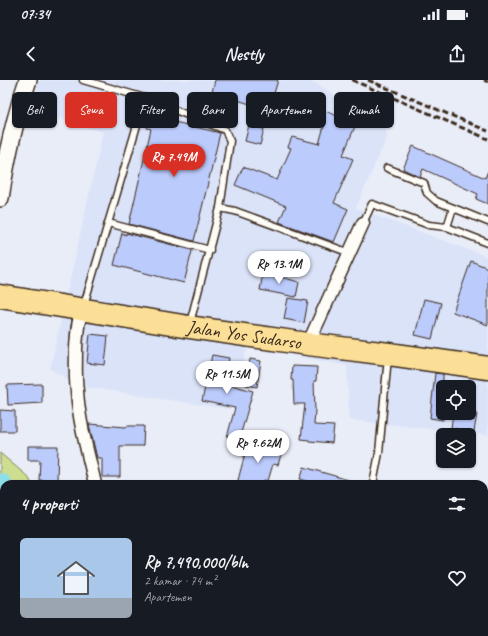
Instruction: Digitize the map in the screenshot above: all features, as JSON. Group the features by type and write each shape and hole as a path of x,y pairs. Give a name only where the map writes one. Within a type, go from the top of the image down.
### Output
{"highway":[{"name":"Jalan Yos Sudarso","path":"0,296 189,327 488,368"}],"main road":[{"path":"0,198 2,182 14,129 28,80"}],"street":[{"path":"308,344 364,223"},
{"path":"82,310 77,328 75,368 76,391 82,432 94,480"}],"lane":[{"path":"83,80 125,92"},
{"path":"179,112 225,130 230,141 220,208 189,327"},
{"path":"82,310 136,128"},
{"path":"387,168 424,183 427,193 436,201 488,222"},
{"path":"364,223 372,204 429,224 447,227 488,243"},
{"path":"220,208 235,211 350,253"},
{"path":"447,227 453,208"},
{"path":"108,223 210,250"},
{"path":"374,480 379,453 388,354"}],"shaded area":[{"path":"40,80 310,80 334,94 334,128 386,128 387,137 356,208 488,257 488,435 476,434 476,428 436,428 436,429 349,420 347,366 248,346 228,409 79,386 50,369 103,132 90,128 117,128 117,92 65,92 65,120 57,118 57,92 37,92"}],"green space":[{"path":"0,453 30,480 0,480"}],"building":[{"path":"215,80 278,80 274,92 246,92 246,103 238,100 238,92 212,92"},
{"path":"326,111 334,115 334,128 354,128 343,155 353,159 334,203 348,209 334,242 279,222 286,206 235,185 243,167 277,180 291,148 288,147 292,137 319,144 323,128 326,128"},
{"path":"179,123 187,125 187,128 199,128 220,133 194,241 129,224 151,129 147,128 179,128"},
{"path":"248,128 264,129 260,145 245,141"},
{"path":"413,146 485,178 488,171 488,204 476,199 478,194 423,169 420,177 403,169"},
{"path":"122,233 192,250 184,283 114,265"},
{"path":"471,261 488,268 488,325 453,312"},
{"path":"263,272 299,282 296,297 260,290"},
{"path":"288,298 308,301 304,323 284,319"},
{"path":"424,299 441,303 432,339 415,335"},
{"path":"90,334 108,336 105,365 87,363"},
{"path":"212,355 229,358 224,383 253,391 239,440 227,437 235,408 202,401"},
{"path":"250,359 261,361 257,387 246,385"},
{"path":"292,366 317,367 316,381 314,381 314,425 334,426 332,443 301,439 305,404 294,404 293,380 291,380"},
{"path":"435,373 443,374 443,380 436,380 436,419 430,418"},
{"path":"42,384 42,403 8,405 7,385"},
{"path":"0,410 15,411 15,431 0,431"},
{"path":"452,420 476,420 475,428 451,428"},
{"path":"89,424 126,427 144,426 143,446 120,446 120,477 102,477 102,458 97,458"},
{"path":"248,442 282,451 278,465 273,464 268,480 238,480"},
{"path":"28,446 58,446 57,480 39,480 40,460 28,460"},
{"path":"304,467 349,480 304,480 300,479"}],"railway":[{"path":"352,80 488,139"},
{"path":"368,80 488,131"},
{"path":"484,80 488,82"}]}
